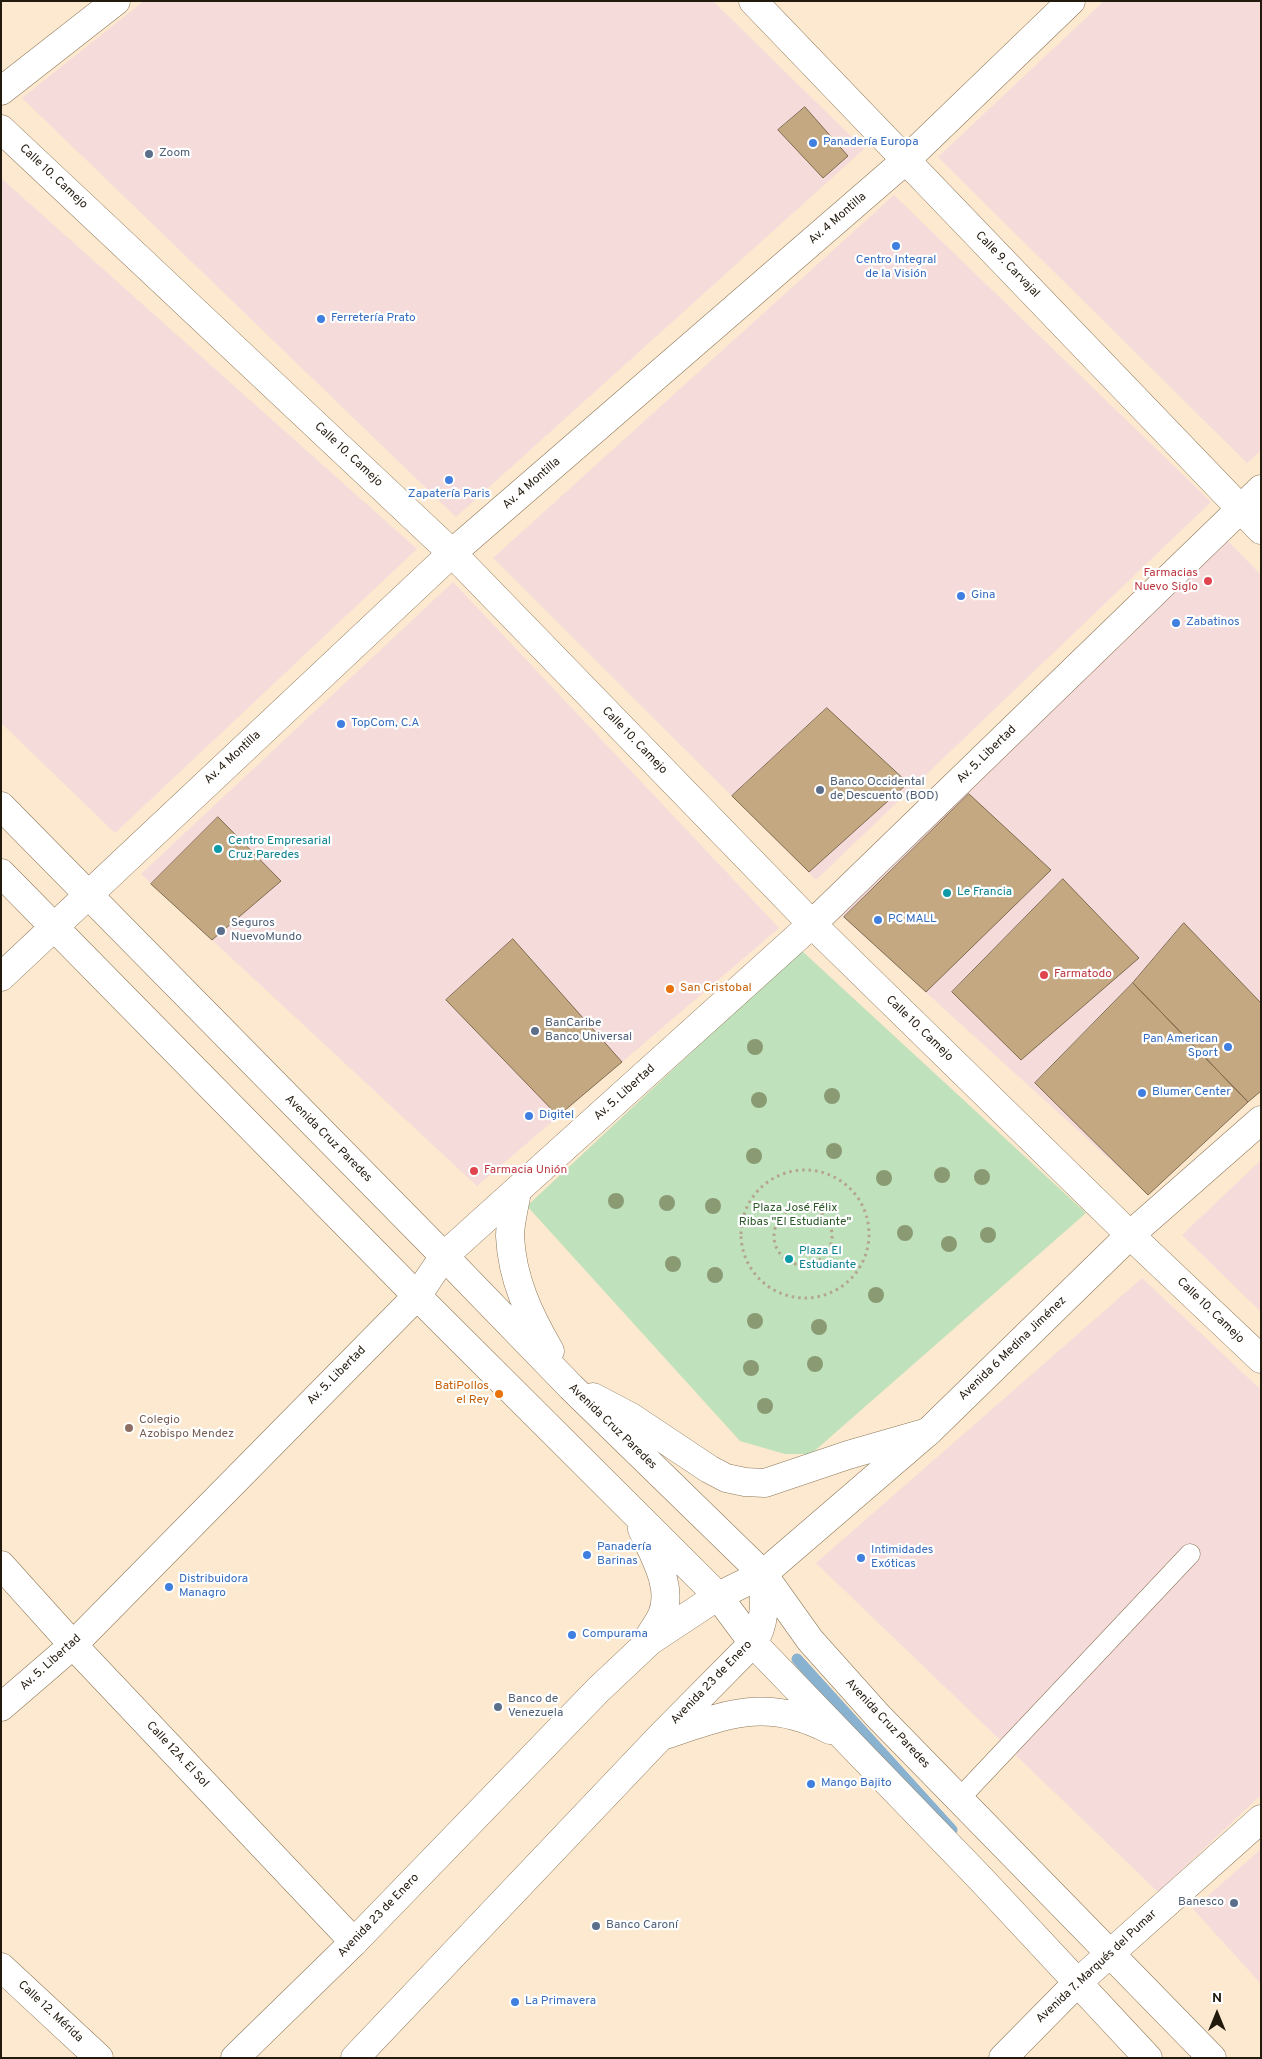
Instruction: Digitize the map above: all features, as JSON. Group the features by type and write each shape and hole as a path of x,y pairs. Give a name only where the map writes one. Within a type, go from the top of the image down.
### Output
{"street":[{"path":"1,91 116,1"},
{"name":"Calle 9. Carvajal","path":"752,1 1261,530"},
{"name":"Av. 4 Montilla","path":"1,977 452,553 906,160 1071,1"},
{"name":"Calle 10. Camejo","path":"1,129 452,553 812,924 1130,1235 1261,1359"},
{"name":"Av. 5. Libertad","path":"1,1707 73,1644 417,1296 444,1256 812,924 1261,489"},
{"name":"Avenida Cruz Paredes","path":"1,806 444,1256 571,1388 762,1574 810,1640 878,1716 1212,2058"},
{"path":"1,873 417,1296 718,1596 753,1643 981,1879 1148,2058"},
{"name":"Avenida 6 Medina Jiménez","path":"762,1574 928,1432 1130,1235 1261,1120"},
{"path":"517,1190 510,1234 514,1266 520,1290 535,1326 571,1388 631,1417 709,1469 726,1478 745,1482 765,1483 848,1455 928,1432"},
{"path":"636,1514 662,1575 665,1595 663,1613 638,1654"},
{"name":"Calle 12A. El Sol","path":"1,1566 354,1942"},
{"name":"Avenida 23 de Enero","path":"235,2058 354,1942 598,1690 650,1641 718,1596 762,1574 762,1621 760,1632 753,1643 661,1736 355,2058"},
{"path":"661,1736 730,1714 768,1710 813,1721 843,1737"},
{"name":"Avenida 7. Marqués del Pumar","path":"1003,2058 1076,1983 1261,1819"},
{"name":"Calle 12. Mérida","path":"1,1967 99,2058"}],"lane":[{"path":"959,1799 1190,1554"}],"path":[{"path":"801,1171 822,1173 842,1183 857,1198 864,1211 867,1218 869,1239 864,1259 853,1277 837,1290 818,1297 797,1298 777,1292 760,1280 748,1264 741,1245 741,1224 748,1204 761,1187 779,1176 801,1171"},
{"path":"803,1206 813,1208 828,1220 832,1229 833,1239 830,1248 824,1256 816,1262 807,1265 788,1262 778,1251 773,1238 778,1220 794,1208 803,1206"}],"shaded area":[{"path":"144,1 713,1 864,149 456,517 22,98"},
{"path":"1104,1 1261,1 1261,450 1247,463 938,157"},
{"path":"1,178 417,549 115,833 1,723"},
{"path":"894,195 1211,502 816,880 493,558"},
{"path":"1224,537 1261,575 1261,1071 1137,1184 834,909"},
{"path":"453,582 779,928 477,1186 141,874"},
{"path":"1261,1160 1261,1312 1182,1235"},
{"path":"1142,1278 1261,1390 1261,1795 1158,1892 816,1563"},
{"path":"1261,1849 1261,1984 1193,1909"}],"green space":[{"name":"Plaza José Félix Ribas \"El Estudiante\"","path":"801,950 1086,1213 811,1454 785,1454 740,1441 527,1206"}],"building":[{"name":"Panadería Europa","path":"805,107 848,156 823,178 778,130"},
{"name":"Banco Occidental de Descuento (BOD)","path":"827,708 908,783 809,872 732,796"},
{"name":"Le Francia","path":"969,794 1051,870 926,992 844,917"},
{"name":"Centro Empresarial Cruz Paredes","path":"218,817 281,881 212,940 151,884"},
{"name":"Farmatodo","path":"1063,879 1139,958 1021,1060 952,992"},
{"name":"Pan American Sport","path":"1184,923 1261,1003 1261,1091 1248,1102 1133,983"},
{"name":"BanCaribe Banco Universal","path":"513,939 622,1062 558,1116 446,1000"},
{"name":"Blumer Center","path":"1133,983 1248,1102 1148,1195 1035,1083"}],"waterway":[{"path":"797,1659 952,1830"}],"place":[{"name":"Panadería Europa","path":"813,143"},
{"name":"Zoom","path":"149,154"},
{"name":"Centro Integral de la Visión","path":"896,246"},
{"name":"Ferretería Prato","path":"321,319"},
{"name":"Zapatería Paris","path":"449,480"},
{"name":"Farmacias Nuevo Siglo","path":"1208,581"},
{"name":"Gina","path":"961,596"},
{"name":"Zabatinos","path":"1176,623"},
{"name":"TopCom, C.A","path":"341,724"},
{"name":"Banco Occidental de Descuento (BOD)","path":"820,790"},
{"name":"Centro Empresarial Cruz Paredes","path":"218,849"},
{"name":"Le Francia","path":"947,893"},
{"name":"PC MALL","path":"878,920"},
{"name":"Seguros NuevoMundo","path":"221,931"},
{"name":"Farmatodo","path":"1044,975"},
{"name":"San Cristobal","path":"670,989"},
{"name":"BanCaribe Banco Universal","path":"535,1031"},
{"name":"Pan American Sport","path":"1228,1047"},
{"name":"Blumer Center","path":"1142,1093"},
{"name":"Digitel","path":"529,1116"},
{"name":"Farmacia Unión","path":"474,1171"},
{"name":"Plaza El Estudiante","path":"789,1259"},
{"name":"BatiPollos el Rey","path":"499,1394"},
{"name":"Colegio Azobispo Mendez","path":"129,1428"},
{"name":"Panadería Barinas","path":"587,1555"},
{"name":"Intimidades Exóticas","path":"861,1558"},
{"name":"Distribuidora Managro","path":"169,1587"},
{"name":"Compurama","path":"572,1635"},
{"name":"Banco de Venezuela","path":"498,1707"},
{"name":"Mango Bajito","path":"811,1784"},
{"name":"Banesco","path":"1234,1903"},
{"name":"Banco Caroní","path":"596,1926"},
{"name":"La Primavera","path":"515,2002"}]}
